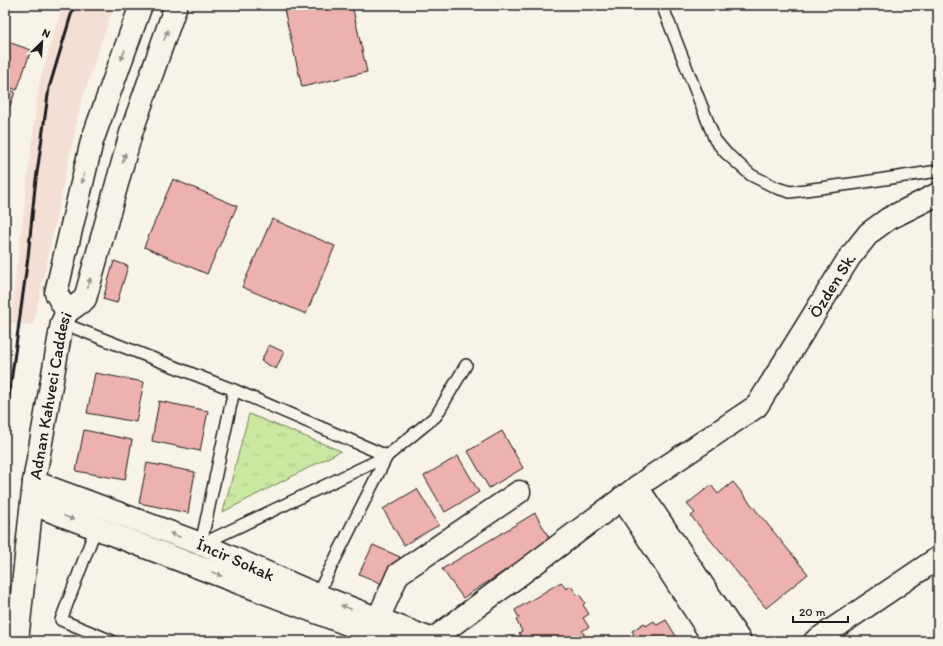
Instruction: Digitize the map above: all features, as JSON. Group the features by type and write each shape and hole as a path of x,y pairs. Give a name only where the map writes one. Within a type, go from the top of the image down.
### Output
{"main road":[{"path":"64,317 56,293 92,142 141,5"},
{"name":"Adnan Kahveci Caddesi","path":"17,641 34,482 64,317 85,299 131,133 176,5"},
{"name":"Özden Sk.","path":"630,493 757,406 849,258 869,233 888,220 938,194"},
{"name":"İncir Sokak","path":"34,482 201,544 317,595 434,640"},
{"path":"378,619 398,574 519,492"},
{"path":"434,640 630,493"},
{"path":"630,493 715,641"},
{"path":"630,493 740,641"},
{"name":"İncir Sokak","path":"32,504 392,641"},
{"path":"815,641 938,558"}],"lane":[{"path":"662,5 715,140 726,153 751,175 777,188 790,192 938,171"},
{"path":"64,317 387,456"},
{"path":"201,544 387,456 436,416 466,365"},
{"path":"201,544 234,390"},
{"path":"317,595 387,456"},
{"path":"96,528 61,620 112,641"}],"shaded area":[{"path":"62,5 114,5 81,103 33,325 10,323 39,84"}],"green space":[{"path":"249,414 341,451 223,512"}],"building":[{"path":"283,5 352,5 367,72 302,87"},
{"path":"5,41 31,50 17,90 5,86"},
{"path":"5,88 15,92 10,106 5,105"},
{"path":"173,179 237,206 207,274 144,247"},
{"path":"272,219 335,246 306,314 242,287"},
{"path":"114,261 128,266 117,303 103,299"},
{"path":"269,345 284,352 276,369 261,361"},
{"path":"95,373 144,382 136,422 87,413"},
{"path":"159,401 208,411 200,451 152,441"},
{"path":"84,430 132,440 125,480 76,471"},
{"path":"502,431 523,468 489,488 468,451"},
{"path":"458,456 479,492 445,512 424,476"},
{"path":"147,463 195,472 188,513 139,503"},
{"path":"733,482 808,574 766,608 691,516 695,513 687,504 711,485 718,494"},
{"path":"417,489 439,525 404,545 383,509"},
{"path":"535,513 551,541 463,598 442,569"},
{"path":"373,545 400,557 387,586 359,574"},
{"path":"561,582 566,589 571,586 578,596 580,595 585,603 583,605 589,614 583,618 589,627 582,631 587,639 583,641 529,641 527,639 524,641 519,633 522,631 516,620 519,618 515,610"},
{"path":"666,620 679,641 629,641 627,638 634,634 632,631 644,623 646,626 654,621 657,625"}],"railway":[{"path":"5,426 49,88 74,5"}]}
